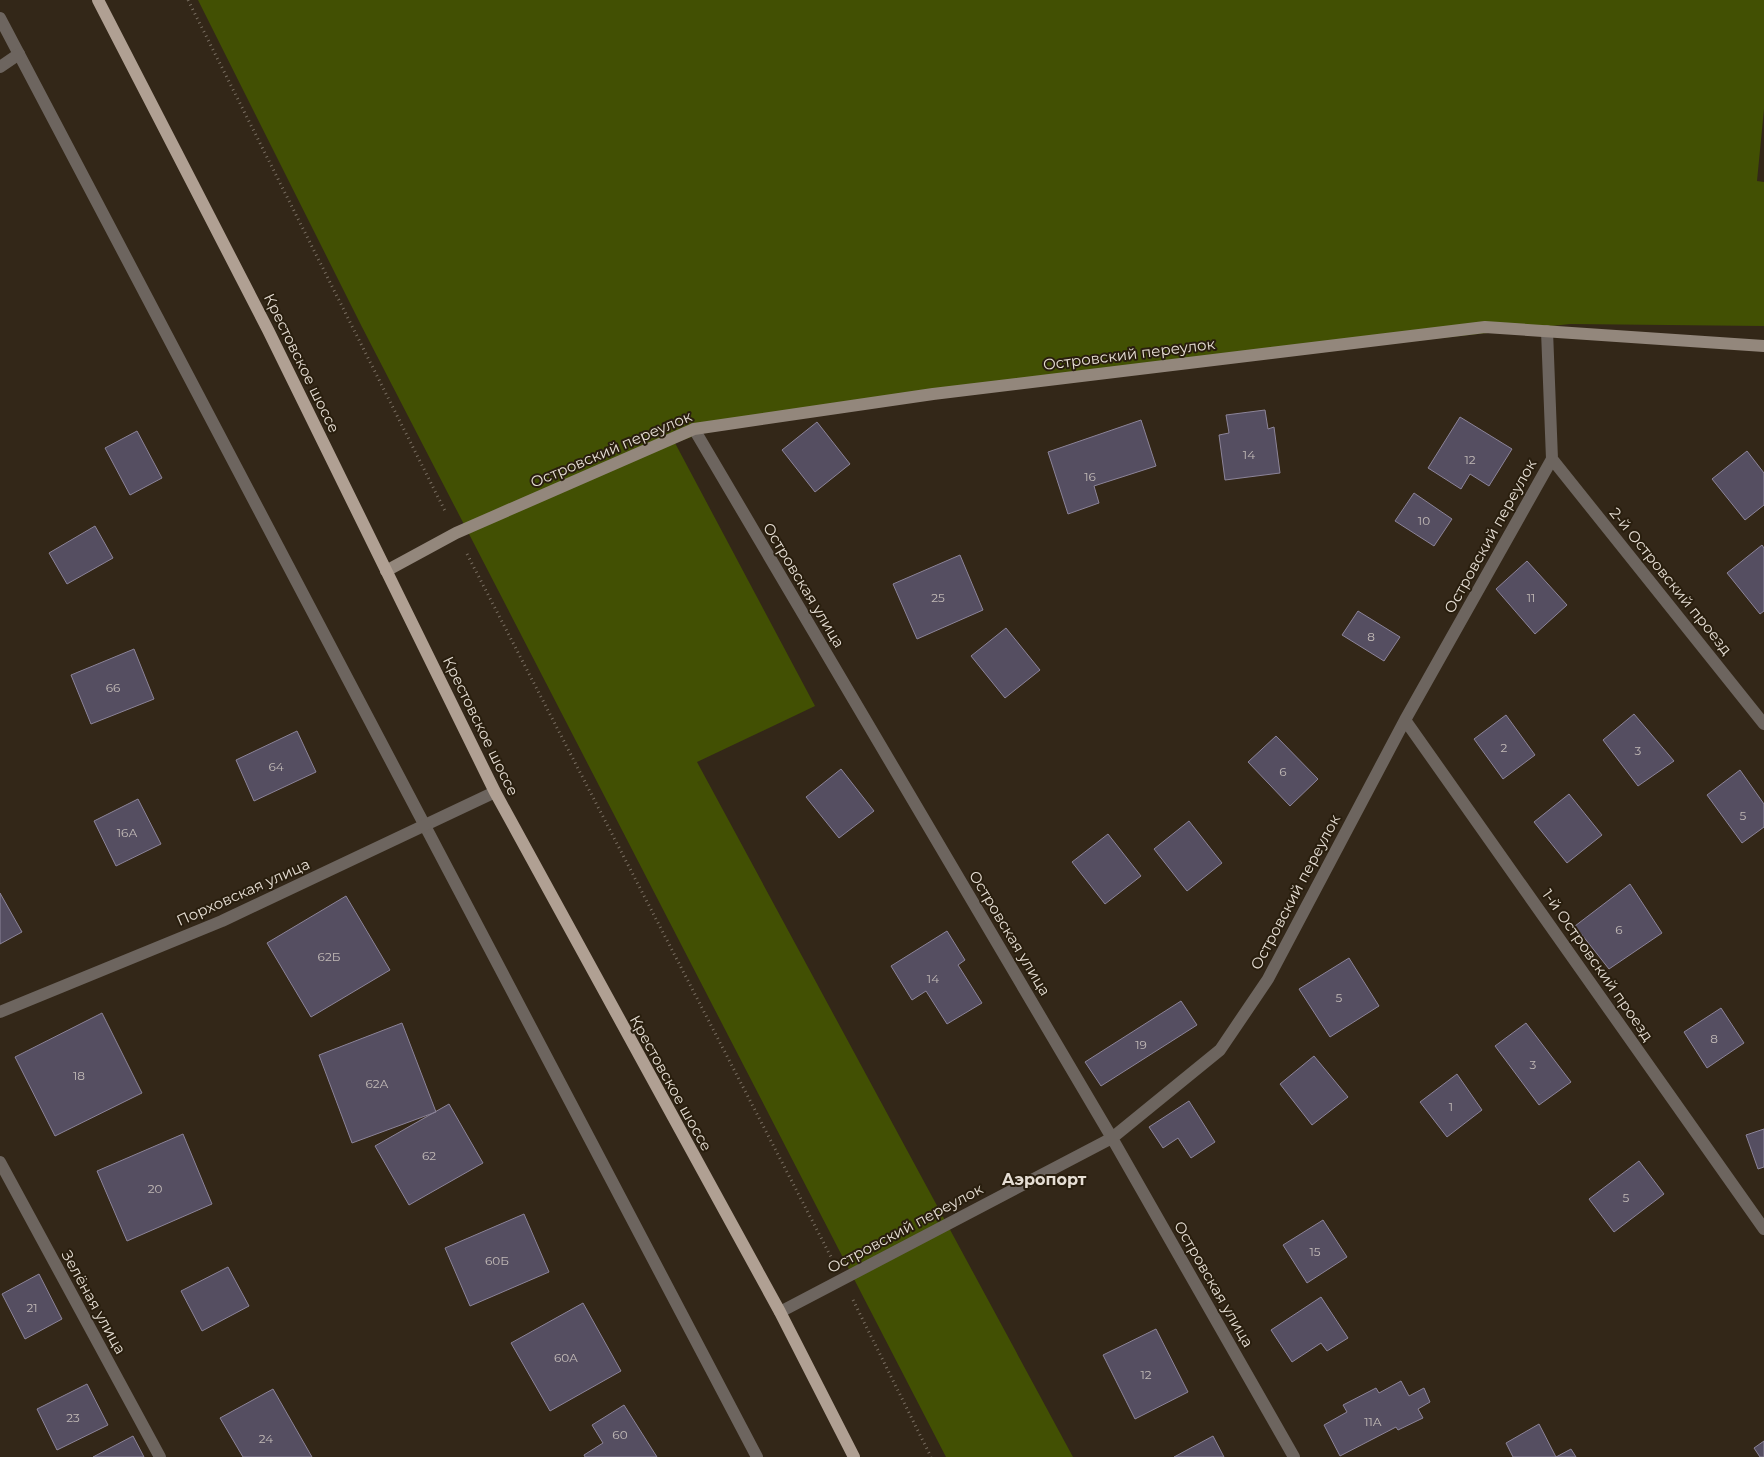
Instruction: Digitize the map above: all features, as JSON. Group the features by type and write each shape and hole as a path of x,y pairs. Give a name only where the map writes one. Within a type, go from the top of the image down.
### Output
{"main road":[{"name":"Крестовское шоссе","path":"98,0 268,330 495,792 780,1312 854,1457"}],"street":[{"path":"0,18 757,1457"},
{"path":"0,67 19,54"},
{"name":"Островский переулок","path":"386,571 456,533 694,429 934,394 1485,327 1547,331 1552,459 1405,720 1268,980 1220,1050 1112,1138 780,1312"},
{"path":"1547,331 1764,346"},
{"name":"Островская улица","path":"694,429 1112,1138 1294,1457"},
{"name":"2-й Островский проезд","path":"1552,459 1764,724"},
{"name":"1-й Островский проезд","path":"1405,720 1764,1230"},
{"name":"Порховская улица","path":"0,1012 222,921 425,827 495,792"},
{"name":"Зелёная улица","path":"0,1162 160,1457"}],"path":[{"path":"188,0 456,533 842,1279 931,1457"}],"green space":[{"path":"198,0 1764,0 1764,109 1757,181 1764,182 1764,326 1570,324 933,394 734,422 675,443 815,706 697,762 1073,1457 946,1457 362,327"}],"building":[{"path":"1265,410 1268,429 1274,427 1280,473 1225,480 1219,435 1229,433 1226,415"},
{"path":"1460,417 1512,449 1489,486 1470,474 1461,489 1428,468"},
{"path":"1141,420 1156,466 1094,486 1099,503 1068,514 1048,452"},
{"path":"817,422 850,464 815,492 782,450"},
{"path":"137,431 162,478 130,495 105,448"},
{"path":"1747,451 1764,473 1764,505 1745,520 1712,479"},
{"path":"1414,493 1452,519 1434,546 1395,521"},
{"path":"95,526 113,558 67,584 49,553"},
{"path":"1762,545 1764,548 1764,611 1760,614 1727,573"},
{"path":"960,555 983,610 917,639 893,584"},
{"path":"1527,561 1567,605 1535,634 1496,589"},
{"path":"1358,611 1400,637 1384,661 1342,635"},
{"path":"1006,628 1040,670 1005,698 971,656"},
{"path":"134,649 154,699 91,724 71,675"},
{"path":"1634,714 1674,761 1638,786 1603,740"},
{"path":"1506,715 1535,755 1503,779 1474,739"},
{"path":"297,731 316,772 254,801 236,760"},
{"path":"1276,736 1318,779 1290,806 1248,762"},
{"path":"841,769 874,811 839,838 806,797"},
{"path":"1740,770 1764,804 1764,827 1742,843 1707,795"},
{"path":"1569,794 1602,835 1567,863 1534,822"},
{"path":"138,799 161,844 116,866 94,821"},
{"path":"1189,821 1222,863 1187,891 1154,849"},
{"path":"1108,834 1141,876 1105,904 1072,862"},
{"path":"1630,884 1662,933 1609,969 1575,926"},
{"path":"0,893 22,932 0,944"},
{"path":"346,896 390,970 311,1017 267,943"},
{"path":"947,931 965,960 958,965 982,1003 947,1024 926,991 912,1000 891,966"},
{"path":"1349,958 1379,1006 1330,1037 1299,989"},
{"path":"1181,1001 1197,1025 1101,1086 1085,1062"},
{"path":"1721,1008 1744,1043 1707,1068 1684,1032"},
{"path":"102,1013 142,1093 55,1136 15,1057"},
{"path":"402,1023 436,1112 352,1143 319,1055"},
{"path":"1526,1023 1571,1082 1539,1105 1495,1046"},
{"path":"1314,1056 1348,1097 1312,1125 1280,1084"},
{"path":"1457,1074 1482,1110 1447,1137 1420,1102"},
{"path":"1189,1101 1215,1142 1191,1158 1178,1138 1163,1148 1149,1127"},
{"path":"449,1104 483,1163 409,1205 375,1146"},
{"path":"1764,1129 1764,1167 1758,1169 1746,1135"},
{"path":"183,1134 212,1204 127,1241 97,1171"},
{"path":"1639,1161 1664,1194 1614,1232 1589,1199"},
{"path":"524,1214 549,1272 470,1306 445,1248"},
{"path":"1323,1220 1347,1257 1307,1283 1283,1245"},
{"path":"228,1267 249,1306 202,1331 181,1291"},
{"path":"39,1274 62,1319 25,1339 2,1294"},
{"path":"1321,1297 1348,1338 1327,1351 1321,1343 1292,1362 1271,1330"},
{"path":"583,1303 621,1371 550,1411 511,1343"},
{"path":"1156,1329 1188,1392 1135,1419 1103,1355"},
{"path":"1401,1381 1409,1396 1424,1388 1430,1402 1418,1409 1423,1418 1398,1430 1396,1427 1340,1456 1324,1425 1347,1412 1343,1405 1376,1388 1379,1393"},
{"path":"87,1384 108,1425 57,1450 37,1409"},
{"path":"273,1389 312,1457 243,1457 220,1418"},
{"path":"624,1405 657,1457 585,1457 584,1455 603,1443 592,1425"},
{"path":"1539,1424 1556,1457 1513,1457 1506,1443"},
{"path":"133,1436 144,1457 93,1457"},
{"path":"1213,1436 1224,1457 1174,1457"},
{"path":"1764,1441 1764,1457 1760,1457 1754,1448"},
{"path":"1571,1449 1576,1457 1556,1457"}],"district":[{"name":"Аэропорт","path":"1044,1179"}]}
